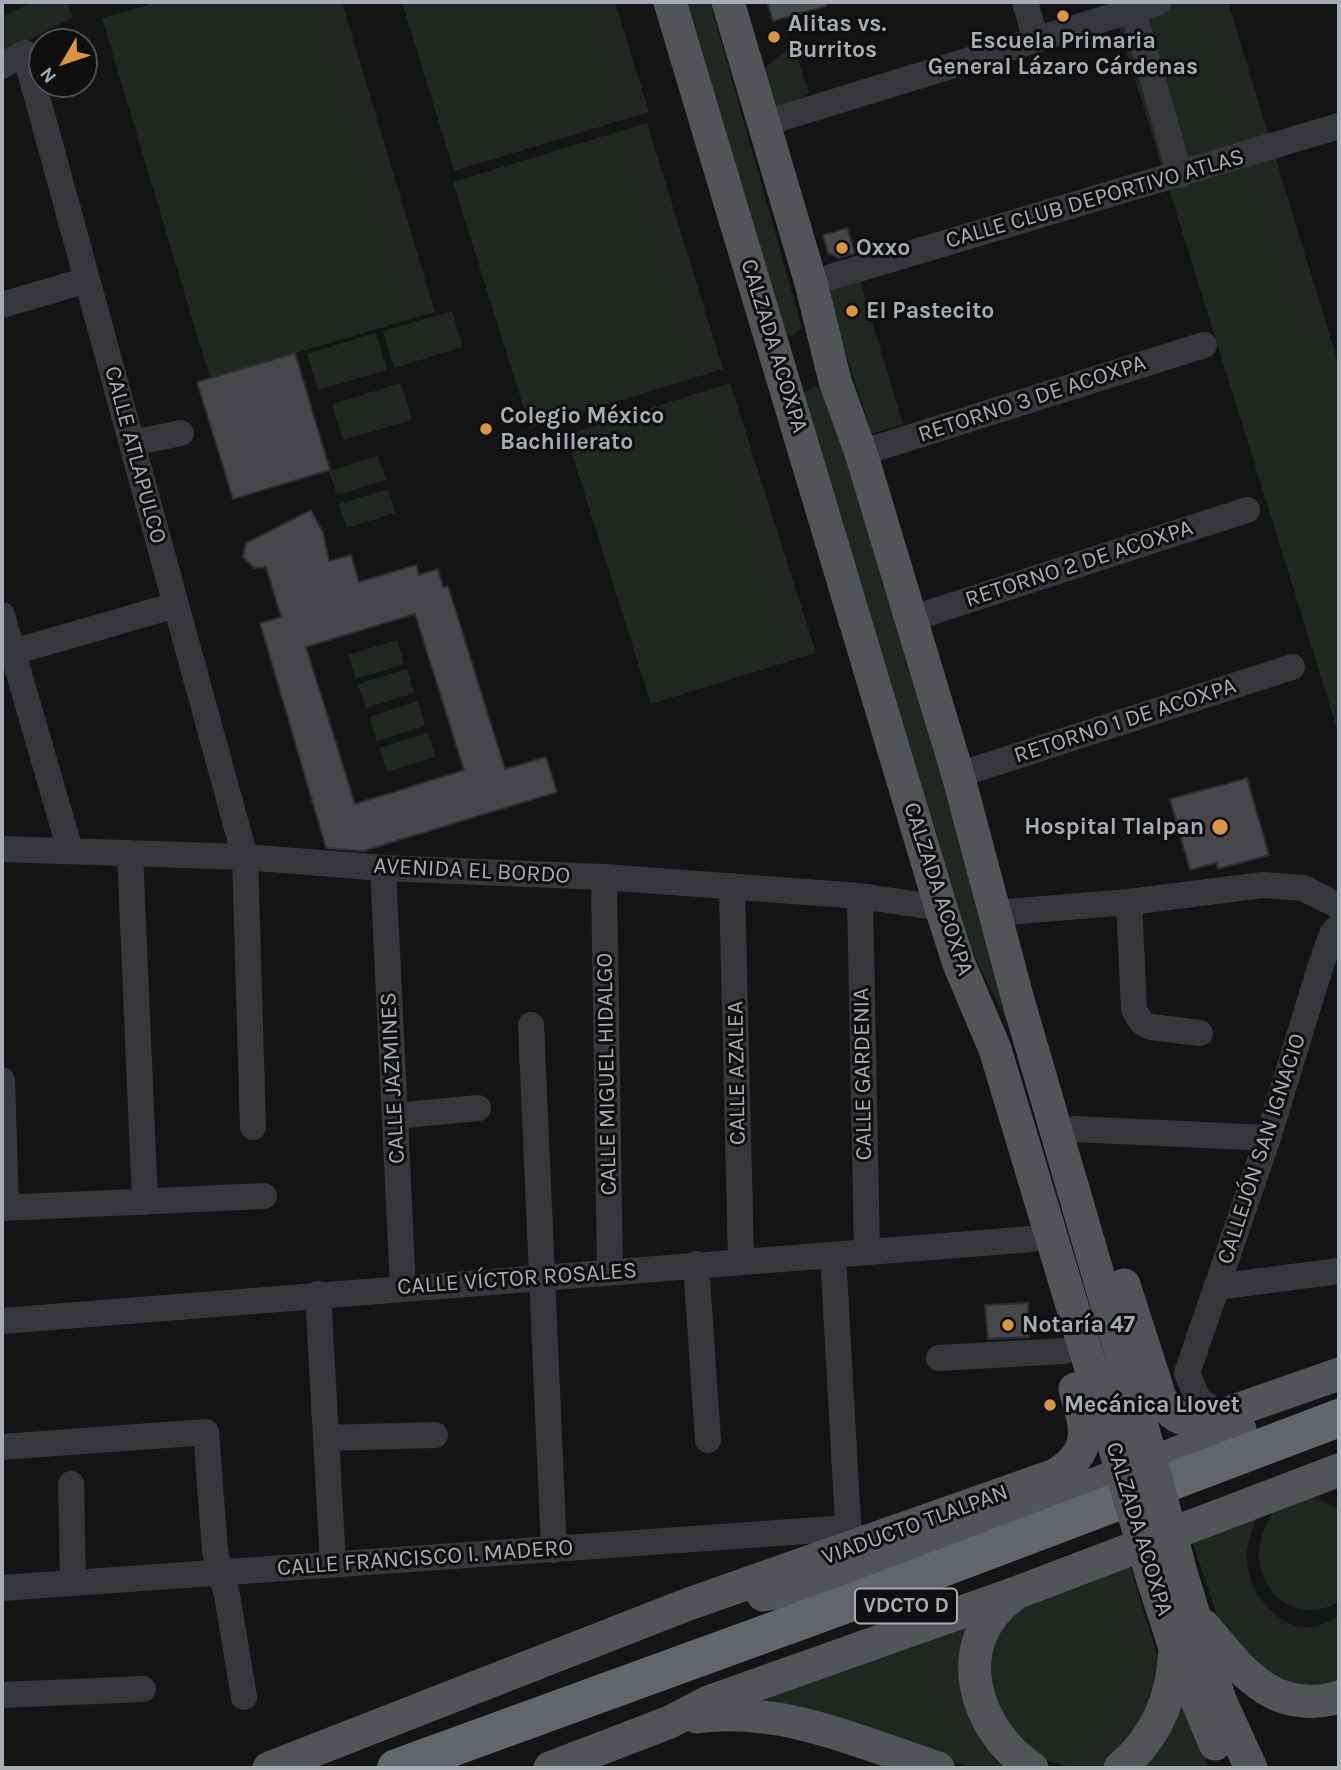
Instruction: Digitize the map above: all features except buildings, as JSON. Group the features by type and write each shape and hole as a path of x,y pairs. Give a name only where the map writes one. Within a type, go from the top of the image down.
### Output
{"highway":[{"name":"VDCTO D","path":"396,1768 858,1600 1339,1418"},
{"name":"VDCTO D","path":"473,1768 1339,1444"}],"main road":[{"name":"CALZADA ACOXPA","path":"670,2 941,908 959,964 999,1062 1125,1427"},
{"name":"CALZADA ACOXPA","path":"728,2 811,283 835,381 861,453 958,775 1125,1427 1166,1575 1175,1648 1227,1768"},
{"path":"771,334 788,348 801,349 822,333"},
{"path":"789,396 799,379 808,372 835,381"},
{"path":"995,913 1029,979 1160,1397 1177,1417 1196,1422 1339,1374"},
{"name":"VIADUCTO TLALPAN","path":"269,1768 851,1538 1055,1475 1071,1464 1082,1447 1086,1427 964,1018 959,964"},
{"path":"686,1605 829,1586 1326,1396 1339,1388"},
{"path":"550,1768 670,1722 708,1702 1021,1591 1339,1470"},
{"path":"1302,1483 1339,1496"},
{"name":"CALZADA ACOXPA","path":"1166,1575 1194,1615 1220,1700 1251,1768"},
{"path":"1021,1591 1000,1607 985,1629 975,1654 974,1681 982,1711 998,1738 1032,1768"},
{"path":"1194,1615 1238,1666 1279,1698 1302,1702 1339,1697"},
{"path":"1120,1768 1146,1740 1164,1711 1174,1677 1175,1648"},
{"path":"670,1722 730,1714 775,1717 937,1768"}],"street":[{"path":"1025,2 1036,40"},
{"path":"765,123 1159,2"},
{"path":"1133,10 1180,175"},
{"name":"CALLE ATLAPULCO","path":"2,66 25,53 245,857 254,1127"},
{"name":"CALLE CLUB DEPORTIVO ATLAS","path":"811,283 1180,175 1339,125"},
{"path":"2,305 87,280"},
{"name":"RETORNO 3 DE ACOXPA","path":"861,453 1204,345"},
{"path":"132,443 181,433"},
{"name":"RETORNO 2 DE ACOXPA","path":"910,619 1247,510"},
{"path":"13,652 176,605"},
{"path":"2,615 70,850"},
{"name":"RETORNO 1 DE ACOXPA","path":"958,775 1292,667"},
{"name":"AVENIDA EL BORDO","path":"2,849 245,857 383,868 604,877 860,896 941,908"},
{"path":"130,853 145,1202"},
{"name":"CALLE JAZMINES","path":"383,868 403,1287"},
{"name":"CALLE MIGUEL HIDALGO","path":"604,877 610,1272"},
{"path":"995,913 1129,902 1263,885 1303,888 1339,905"},
{"name":"CALLE AZALEA","path":"732,886 741,1260"},
{"name":"CALLE GARDENIA","path":"860,896 867,1252"},
{"path":"1129,902 1134,1009 1138,1018 1151,1027 1200,1033"},
{"name":"CALLEJÓN SAN IGNACIO","path":"1187,1373 1268,1138 1319,971 1332,934 1339,926"},
{"path":"531,1025 554,1550"},
{"path":"2,1080 4,1208 264,1196"},
{"path":"395,1116 478,1108"},
{"path":"1075,1129 1268,1138"},
{"name":"CALLE VÍCTOR ROSALES","path":"2,1321 741,1260 1032,1239"},
{"path":"833,1255 851,1538"},
{"path":"696,1264 708,1440"},
{"path":"1216,1287 1339,1271"},
{"path":"318,1294 333,1564"},
{"path":"939,1358 1064,1350"},
{"path":"1148,1361 1164,1375 1187,1373 1189,1383 1199,1401 1223,1415"},
{"path":"2,1447 206,1432 219,1570 227,1595 244,1698"},
{"path":"326,1438 435,1435"},
{"path":"71,1484 73,1581"},
{"name":"CALLE FRANCISCO I. MADERO","path":"2,1588 219,1570 554,1550 851,1538"},
{"path":"2,1695 143,1689"}],"shaded area":[{"path":"32,2 67,2 73,17 52,28 28,28 28,40 2,54 2,17"},
{"path":"158,2 342,2 435,312 210,378 102,18"},
{"path":"402,2 615,2 649,112 454,171"},
{"path":"682,2 710,2 802,328 792,336 778,329"},
{"path":"1182,2 1228,2 1339,366 1339,735 1117,22"},
{"path":"793,45 809,93 770,113 762,70"},
{"path":"647,123 723,369 530,428 453,182"},
{"path":"860,281 903,424 872,434 826,293"},
{"path":"452,311 463,347 394,368 383,331"},
{"path":"376,333 387,370 318,390 307,354"},
{"path":"401,383 412,420 343,440 332,404"},
{"path":"730,383 816,653 651,704 566,435"},
{"path":"815,387 821,388 898,605 1008,1024 947,900 802,393"},
{"path":"378,456 386,480 337,495 329,471"},
{"path":"388,489 395,513 347,528 339,504"},
{"path":"397,640 404,664 356,679 348,655"},
{"path":"407,669 414,693 366,708 358,684"},
{"path":"418,701 425,726 377,741 369,717"},
{"path":"428,733 435,757 387,772 379,748"},
{"path":"1303,1493 1339,1509 1339,1601 1324,1608 1310,1610 1283,1602 1273,1593 1260,1566 1259,1549 1264,1530 1281,1499"},
{"path":"1258,1512 1247,1549 1250,1577 1256,1591 1275,1614 1300,1627 1314,1627 1339,1616 1339,1688 1274,1684 1226,1641 1190,1535"},
{"path":"1129,1563 1158,1658 1158,1689 1137,1738 1104,1767 1059,1764 1031,1750 1020,1739 987,1690 996,1630 1025,1599"},
{"path":"989,1611 960,1649 965,1703 1013,1768 973,1768 784,1709 727,1711"},
{"path":"1180,1703 1210,1768 1135,1768"}],"place":[{"name":"Escuela Primaria General Lázaro Cárdenas","path":"1063,16"},
{"name":"Alitas vs. Burritos","path":"774,37"},
{"name":"Oxxo","path":"842,248"},
{"name":"El Pastecito","path":"852,311"},
{"name":"Colegio México Bachillerato","path":"486,429"},
{"name":"Hospital Tlalpan","path":"1220,827"},
{"name":"Notaría 47","path":"1008,1325"},
{"name":"Mecánica Llovet","path":"1050,1405"}]}
